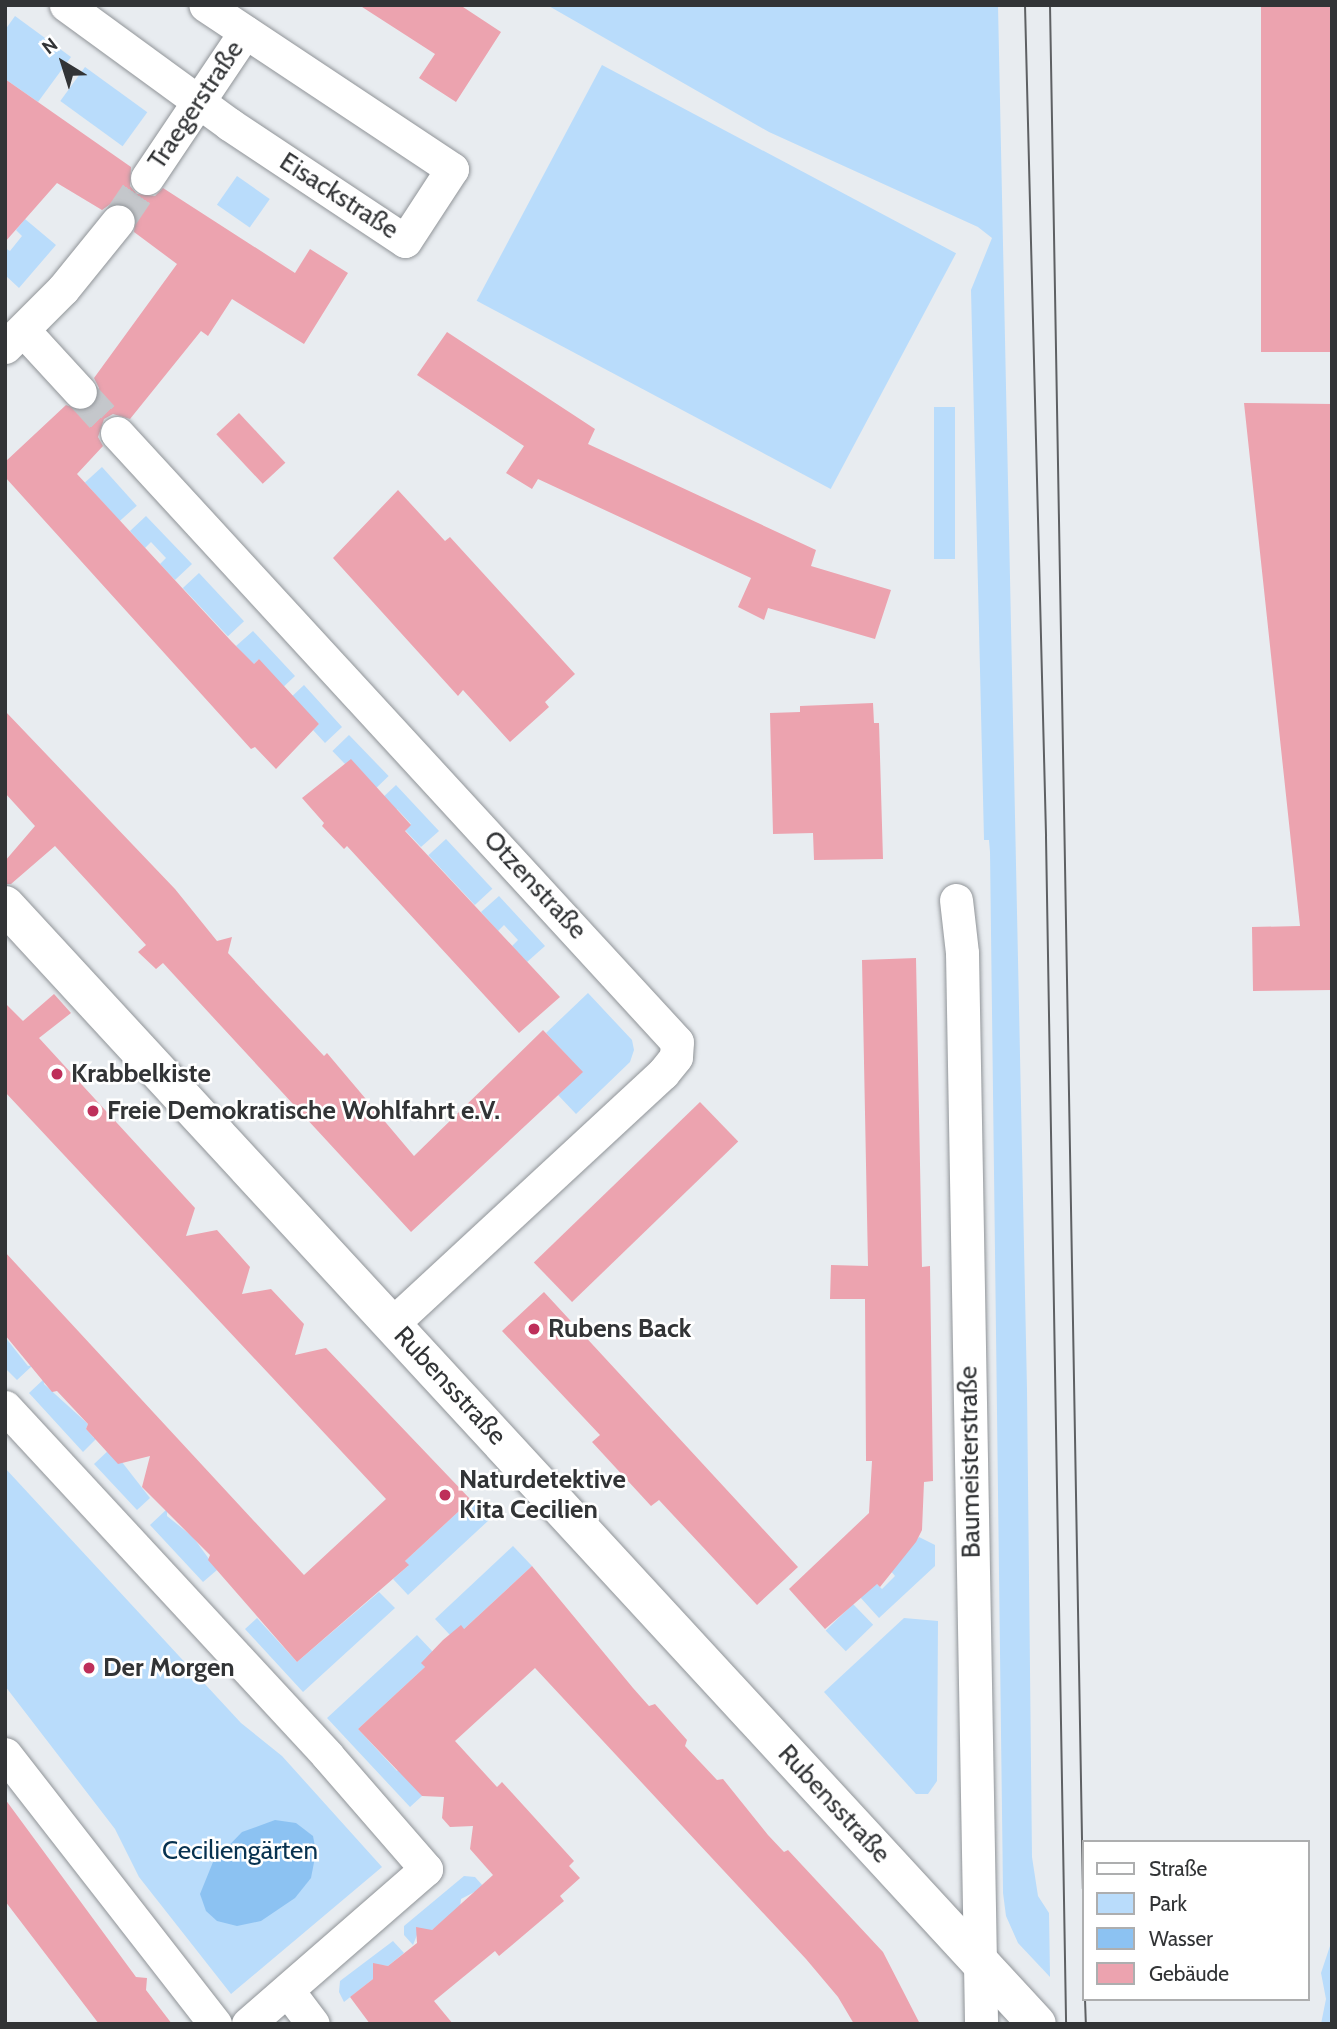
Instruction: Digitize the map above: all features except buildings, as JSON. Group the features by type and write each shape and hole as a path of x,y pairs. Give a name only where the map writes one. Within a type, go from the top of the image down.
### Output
{"street":[{"name":"Eisackstraße","path":"66,5 199,101 405,240 452,169 205,5"},
{"name":"Traegerstraße","path":"147,178 245,32"},
{"path":"80,392 14,339 94,253 118,221"},
{"name":"Otzenstraße","path":"117,433 677,1042 676,1057 663,1073 392,1324"},
{"name":"Baumeisterstraße","path":"956,900 962,953 976,1886 982,1967 981,2024"},
{"name":"Rubensstraße","path":"5,905 1037,2024"},
{"path":"5,1407 327,1755 426,1869 248,2024"},
{"path":"5,1754 215,2024"},
{"path":"288,1991 313,2024"}],"green space":[{"path":"547,5 998,5 1027,1389 1032,1857 1038,1896 1049,1913 1050,1977 1018,1943 1006,1916 1003,1893 990,852 989,840 984,840 971,290 992,238 978,227 769,132"},
{"path":"15,16 71,57 38,102 5,79 5,30"},
{"path":"602,65 956,253 831,489 477,301"},
{"path":"85,67 147,112 123,146 60,101"},
{"path":"237,176 270,199 250,228 217,205"},
{"path":"25,219 56,245 19,288 5,275 5,248 10,251 22,236 16,230"},
{"path":"934,407 955,407 955,559 934,559"},
{"path":"102,467 137,506 120,521 85,482"},
{"path":"146,516 192,564 175,580 160,564 166,558 151,542 145,548 130,531"},
{"path":"199,573 244,621 228,636 183,588"},
{"path":"253,631 295,676 278,692 259,659 253,665 236,646"},
{"path":"304,685 342,727 325,743 313,730 319,724 287,701"},
{"path":"349,735 389,776 372,792 332,751"},
{"path":"396,785 439,831 421,847 405,830 411,824 397,809 391,815 379,801"},
{"path":"446,839 492,889 475,905 428,855"},
{"path":"499,896 545,946 527,962 512,946 518,940 504,925 498,931 481,912"},
{"path":"588,993 632,1040 634,1050 630,1062 576,1114 558,1095 582,1072 546,1033"},
{"path":"5,1337 28,1366 33,1365 17,1380 5,1368"},
{"path":"45,1378 44,1384 88,1424 86,1429 94,1438 99,1436 83,1452 29,1393"},
{"path":"111,1448 150,1498 137,1510 94,1464"},
{"name":"Ceciliengärten","path":"5,1468 241,1723 282,1756 382,1867 231,1994 139,1877 115,1829 5,1686"},
{"path":"471,1500 489,1520 408,1595 393,1579 408,1566 405,1561"},
{"path":"167,1509 167,1516 193,1537 217,1570 203,1582 150,1525"},
{"path":"919,1537 935,1545 935,1566 879,1618 860,1597 876,1583 882,1589 895,1576 890,1570"},
{"path":"513,1546 532,1566 464,1629 450,1635 435,1619"},
{"path":"379,1592 395,1608 303,1692 245,1629 257,1618 297,1662"},
{"path":"853,1604 873,1625 846,1651 826,1630"},
{"path":"904,1618 938,1621 937,1781 928,1794 916,1794 824,1692"},
{"path":"417,1635 433,1652 422,1663 425,1667 358,1729 397,1771 402,1767 422,1796 410,1807 327,1718"},
{"path":"464,1876 475,1877 484,1887 461,1899 460,1907 432,1930 417,1935 413,1945 404,1935 404,1926"},
{"path":"1332,1940 1332,2024 1321,2024 1326,1999 1321,1973"},
{"path":"393,1941 404,1953 388,1966 382,1965 373,1979 344,2002 339,1992 340,1981"}],"water":[{"path":"275,1820 296,1823 313,1836 316,1852 311,1878 295,1898 261,1921 237,1926 217,1921 206,1911 200,1894 213,1862 242,1832"}],"tunnel":[{"path":"118,221 147,178"},
{"path":"80,392 117,433"}],"tram line":[{"path":"1025,5 1046,837 1066,2024"},
{"path":"1050,5 1082,1840"},
{"path":"1085,2001 1086,2024"}],"place":[{"name":"Krabbelkiste","path":"57,1074"},
{"name":"Freie Demokratische Wohlfahrt e.V.","path":"93,1111"},
{"name":"Rubens Back","path":"534,1329"},
{"name":"Naturdetektive Kita Cecilien","path":"445,1495"},
{"name":"Der Morgen","path":"89,1668"}]}
